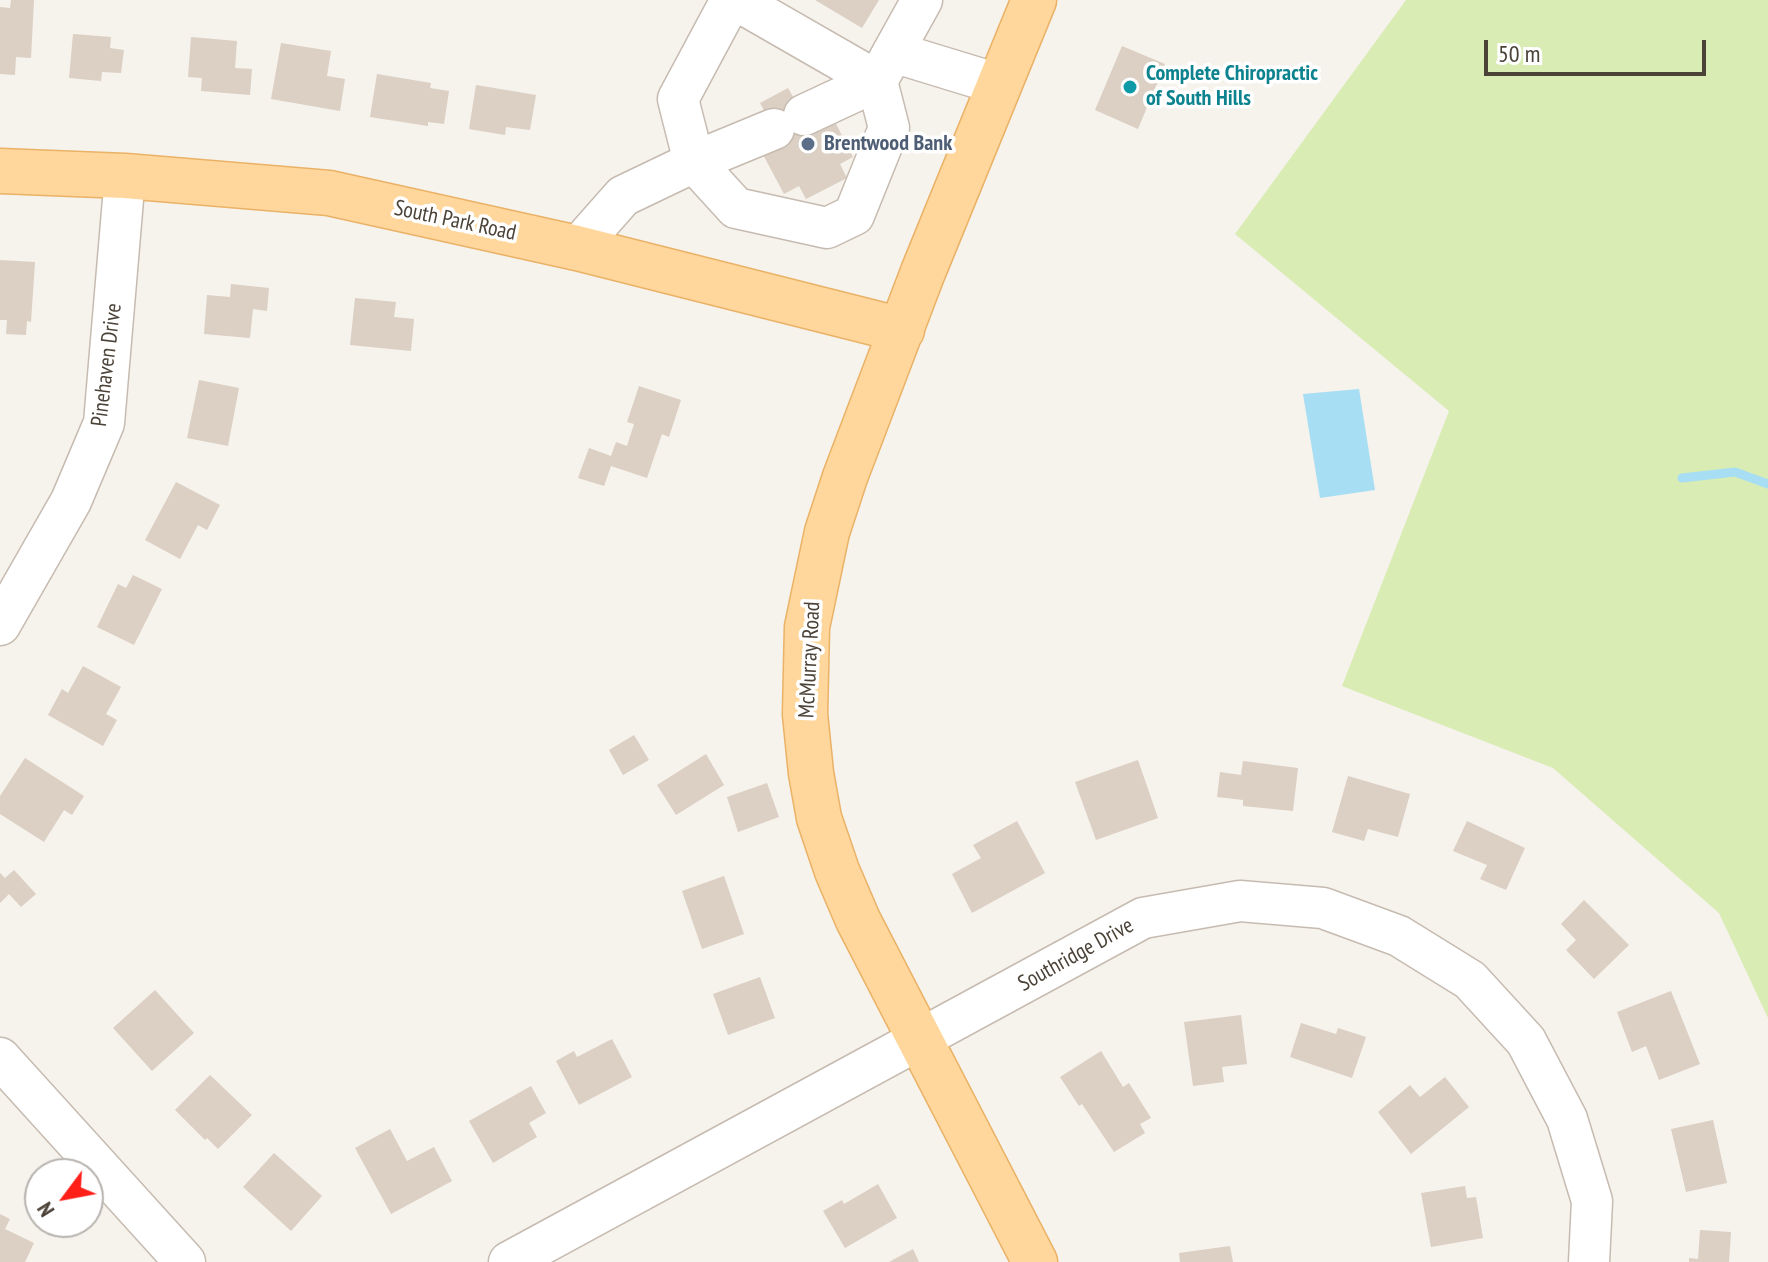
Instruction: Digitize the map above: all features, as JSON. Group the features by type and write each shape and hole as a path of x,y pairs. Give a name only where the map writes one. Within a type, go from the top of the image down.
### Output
{"main road":[{"name":"McMurray Road","path":"1034,0 902,330 827,532 807,627 805,714 819,818 837,871 858,920 1035,1262"},
{"name":"South Park Road","path":"0,171 125,176 329,193 577,248 902,330"}],"street":[{"path":"885,67 889,128 854,215 827,228 736,208 694,162 678,99 733,0 885,67 1001,85"},
{"path":"577,248 623,196 789,122 885,67 922,0"},
{"name":"Pinehaven Drive","path":"0,625 71,501 104,423 125,176"},
{"name":"Southridge Drive","path":"509,1262 1143,918 1240,901 1323,908 1399,936 1470,980 1526,1041 1567,1119 1592,1201 1589,1262"},
{"path":"0,1058 185,1262"}],"green space":[{"path":"1406,0 1768,0 1768,1018 1719,913 1553,768 1342,686 1449,411 1235,234"}],"water":[{"path":"1359,389 1375,490 1320,498 1303,394"}],"building":[{"path":"11,0 34,0 31,58 16,57 15,75 0,74 0,7 10,8"},
{"path":"815,0 879,0 862,28"},
{"path":"73,34 111,37 110,48 124,50 121,73 102,72 101,81 69,78"},
{"path":"191,37 237,41 235,68 252,69 250,95 201,91 202,78 188,77"},
{"path":"281,43 331,51 327,76 345,79 340,111 271,99"},
{"name":"Complete Chiropractic of South Hills","path":"1122,46 1165,64 1138,129 1095,110"},
{"path":"377,74 431,83 430,88 449,91 444,124 428,122 428,126 370,117"},
{"path":"476,85 536,95 530,130 506,127 505,135 469,129"},
{"name":"Brentwood Bank","path":"788,88 808,123 830,112 853,157 840,164 847,178 806,199 799,186 784,194 760,149 779,139 760,103"},
{"path":"0,260 35,262 31,322 27,321 26,335 6,334 7,320 0,320"},
{"path":"231,284 269,288 267,311 253,309 250,338 204,334 207,295 230,297"},
{"path":"355,298 396,302 394,317 414,319 411,351 350,345"},
{"path":"199,380 239,388 228,446 187,438"},
{"path":"639,386 681,400 669,437 662,434 647,478 611,466 604,486 578,478 589,448 611,456 616,442 627,446 634,424 627,422"},
{"path":"176,482 220,505 207,530 198,525 180,559 145,540"},
{"path":"133,575 162,589 134,645 97,627 118,584 126,588"},
{"path":"83,666 121,687 106,714 117,720 103,746 48,715 62,689 68,693"},
{"path":"634,735 649,760 623,775 609,750"},
{"path":"706,754 724,785 676,815 657,785"},
{"path":"25,758 84,796 72,815 64,810 44,842 0,814 0,796"},
{"path":"1138,760 1158,818 1096,840 1075,782"},
{"path":"1243,761 1298,768 1293,811 1243,806 1243,800 1217,797 1220,772 1241,775"},
{"path":"1348,776 1410,794 1398,837 1368,829 1364,841 1332,832"},
{"path":"767,783 779,817 738,832 727,797"},
{"path":"1017,821 1045,873 972,913 952,874 981,858 973,845"},
{"path":"1467,821 1525,848 1506,890 1480,879 1487,865 1453,851"},
{"path":"14,870 36,894 21,907 9,894 0,903 0,873 5,878"},
{"path":"724,876 744,934 702,949 682,891"},
{"path":"1584,900 1629,945 1594,979 1566,950 1576,940 1561,924"},
{"path":"760,977 775,1018 728,1035 713,994"},
{"path":"155,990 194,1033 152,1071 113,1028"},
{"path":"1671,991 1700,1064 1659,1080 1646,1046 1632,1052 1617,1012"},
{"path":"1241,1015 1247,1064 1222,1067 1224,1082 1193,1086 1184,1022"},
{"path":"1301,1023 1336,1034 1338,1028 1366,1037 1352,1078 1290,1057"},
{"path":"612,1039 632,1077 579,1105 556,1061 574,1051 577,1057"},
{"path":"1101,1051 1123,1087 1129,1083 1151,1118 1140,1124 1145,1133 1114,1152 1060,1077"},
{"path":"210,1075 252,1115 218,1149 175,1110"},
{"path":"1445,1077 1469,1107 1411,1154 1378,1112 1410,1085 1420,1097"},
{"path":"531,1086 546,1113 529,1123 537,1137 493,1163 469,1121"},
{"path":"1713,1120 1727,1183 1686,1192 1671,1129"},
{"path":"390,1129 407,1161 434,1147 452,1181 391,1214 355,1148"},
{"path":"274,1153 322,1196 291,1231 243,1187"},
{"path":"878,1184 897,1218 845,1248 823,1211 842,1200 844,1204"},
{"path":"1465,1186 1467,1198 1476,1197 1483,1238 1431,1247 1421,1193"},
{"path":"0,1214 10,1219 5,1229 34,1243 25,1262 0,1262"},
{"path":"1700,1230 1731,1232 1729,1262 1689,1262 1689,1258 1698,1259"},
{"path":"1230,1246 1233,1262 1180,1262 1179,1253"},
{"path":"913,1249 919,1262 889,1262"}],"waterway":[{"path":"1682,478 1735,472 1768,484"}],"place":[{"name":"Complete Chiropractic of South Hills","path":"1130,87"},
{"name":"Brentwood Bank","path":"808,144"}]}
